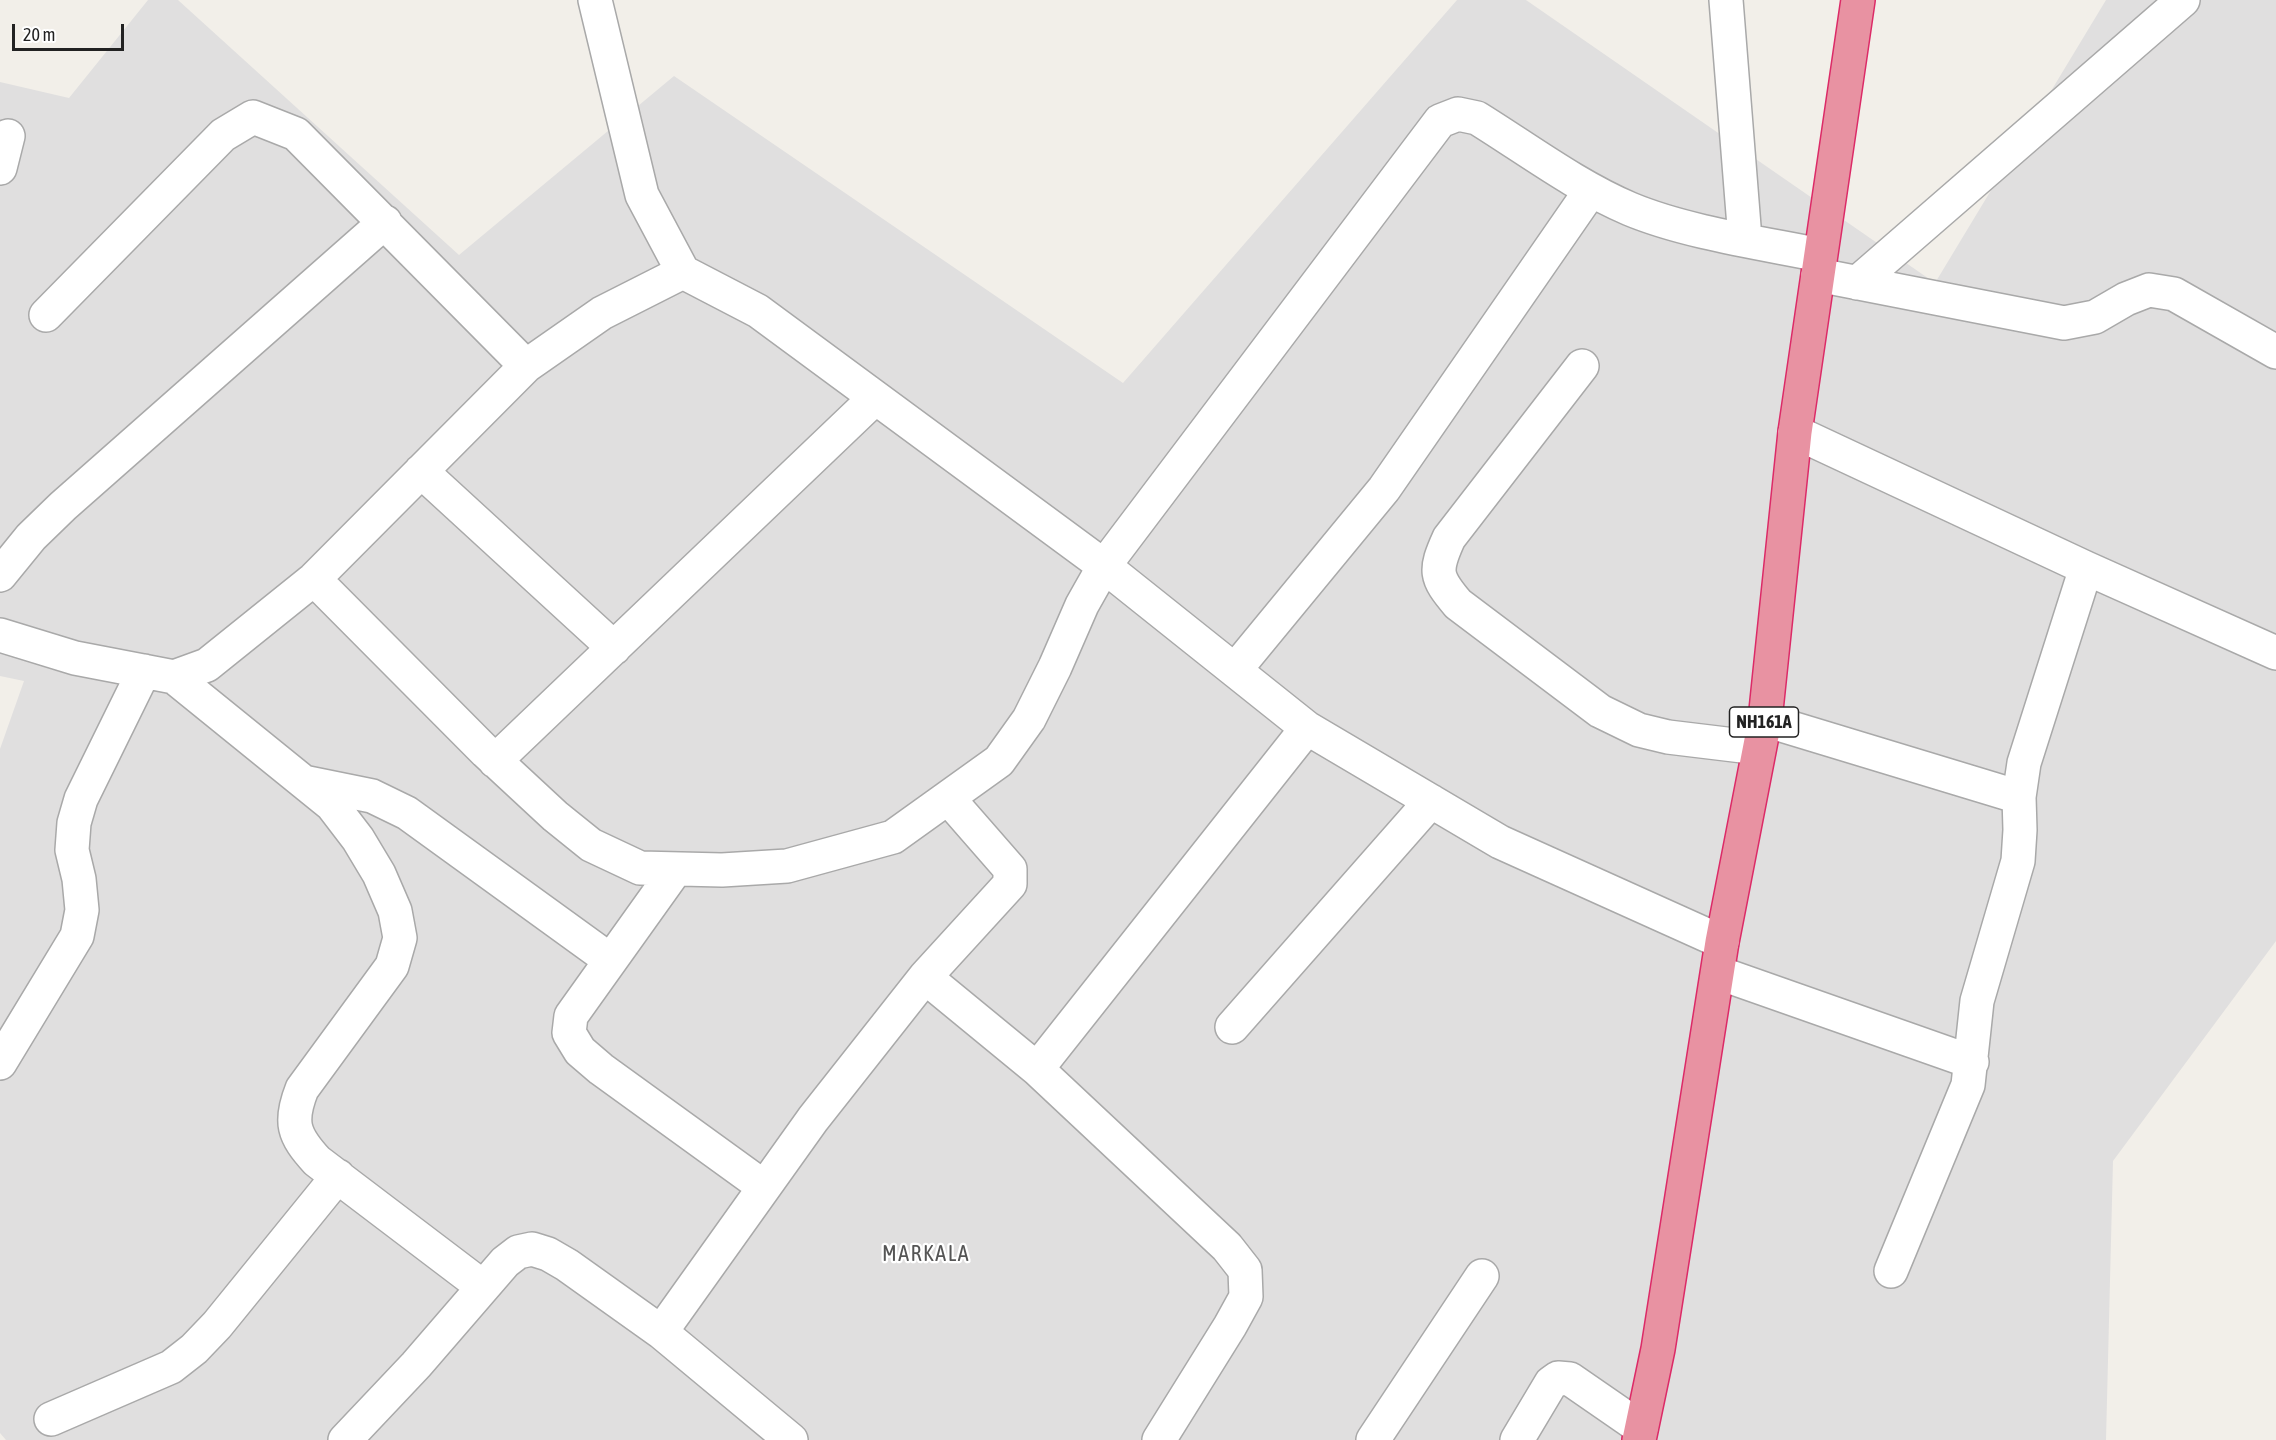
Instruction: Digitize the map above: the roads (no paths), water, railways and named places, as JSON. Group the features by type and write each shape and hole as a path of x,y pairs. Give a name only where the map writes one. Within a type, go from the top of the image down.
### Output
{"highway":[{"name":"NH161A","path":"1640,1434 1658,1349 1720,957 1762,734 1795,432 1858,0"}],"street":[{"path":"595,0 642,195 682,272 758,311 1104,566 1307,728 1500,842 1720,957 1972,1062"},
{"path":"1726,0 1745,239"},
{"path":"1857,283 2183,0"},
{"path":"314,579 495,761 591,845 640,868 722,870 787,866 893,837 999,761 1029,719 1082,605 1104,566 1440,121 1458,114 1477,118 1591,190 1631,209 1666,221 1745,239 1819,265 1857,283 2064,323 2095,316 2126,299 2149,290 2174,294 2276,352"},
{"path":"46,315 223,135 253,117 296,134 526,366"},
{"path":"0,168 8,136"},
{"path":"1235,670 1384,489 1591,190"},
{"path":"0,575 31,537 72,498 384,222"},
{"path":"0,635 75,658 159,674 207,666 314,579 526,366 602,313 682,272"},
{"path":"1582,366 1449,538 1437,564 1443,586 1458,604 1600,711 1639,730 1668,737 1762,734 2019,797"},
{"path":"495,761 875,398"},
{"path":"1795,432 2086,568 2276,653"},
{"path":"422,471 614,648"},
{"path":"1891,1271 1968,1085 1977,1001 2018,861 2019,797 2024,763 2086,568"},
{"path":"159,674 306,782 332,805 358,839 379,874 394,911 400,938 392,966 302,1089 294,1109 296,1128 302,1144 317,1161 483,1287"},
{"path":"0,1063 77,936 82,910 79,879 72,850 74,823 81,799 159,674"},
{"path":"1037,1069 1307,728"},
{"path":"306,782 372,796 407,813 610,960"},
{"path":"661,1332 813,1119 925,977 1010,884 1010,869 948,798"},
{"path":"1232,1027 1431,801"},
{"path":"676,869 571,1016 569,1033 580,1051 602,1069 764,1187"},
{"path":"925,977 1037,1069 1227,1247 1245,1270 1246,1297 1159,1440"},
{"path":"51,1419 171,1367 194,1349 217,1325 338,1176"},
{"path":"345,1440 416,1365 511,1257 518,1252 532,1249 548,1254 567,1265 661,1332 791,1440"},
{"path":"1372,1440 1482,1276"},
{"path":"1517,1440 1551,1383 1558,1378 1570,1379 1640,1434"}],"district":[{"name":"MARKALA","path":"926,1254"}]}
